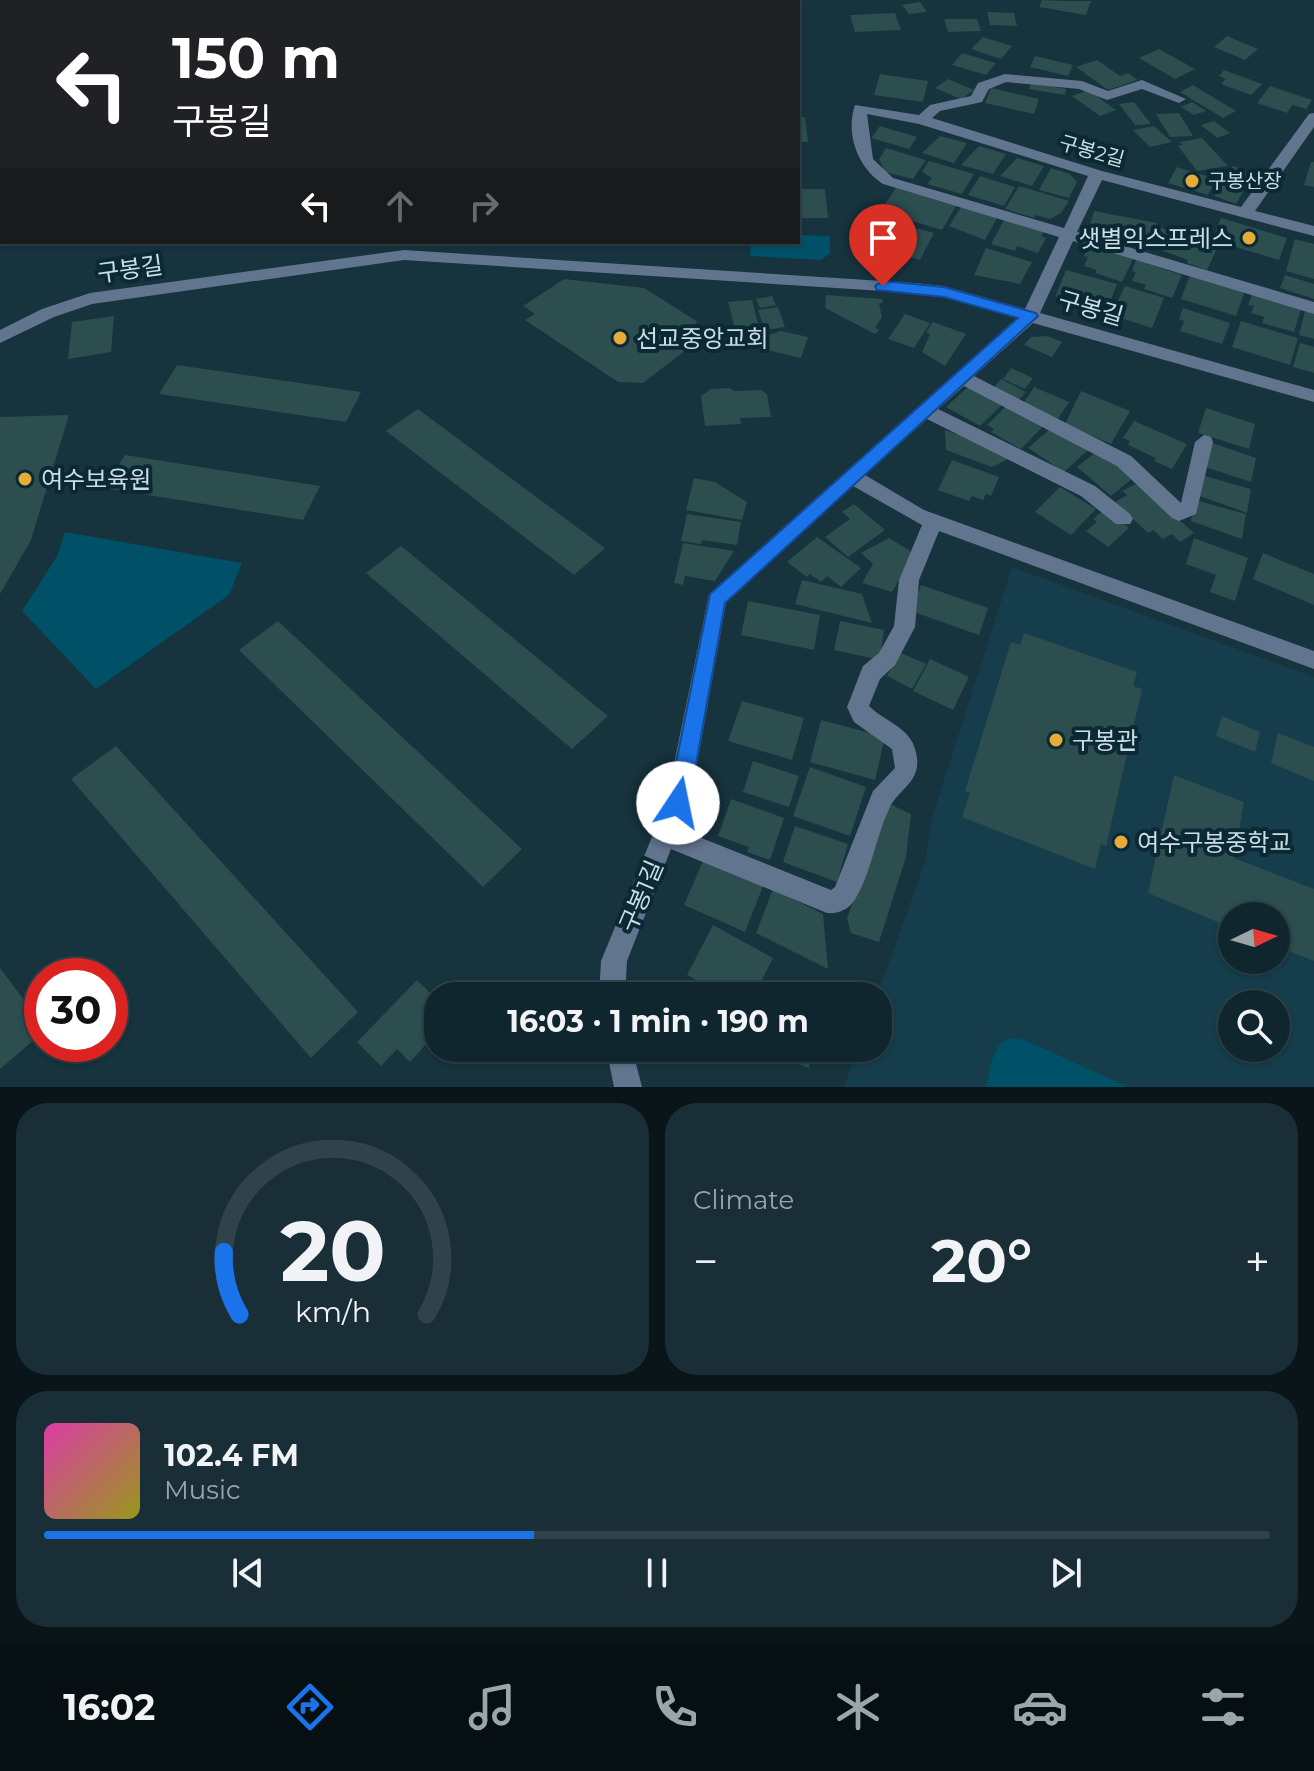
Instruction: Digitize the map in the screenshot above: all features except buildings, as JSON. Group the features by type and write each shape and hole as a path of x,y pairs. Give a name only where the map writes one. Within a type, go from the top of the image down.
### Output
{"street":[{"path":"922,120 935,108 977,99 983,86 1005,78 1064,86 1082,85 1107,96 1142,84 1179,99"},
{"name":"구봉2길","path":"1069,234 883,178 871,169 862,153 860,108 922,120 1097,174 1314,231"},
{"path":"1245,213 1314,117"},
{"path":"1030,316 1097,174"},
{"path":"1069,234 1314,308"},
{"path":"404,255 429,244"},
{"path":"488,244 497,261"},
{"name":"구봉길","path":"0,337 48,313 90,299 404,255 944,292 1314,396"},
{"name":"구봉1길","path":"613,982 614,961 678,803 716,600 1030,316"},
{"path":"962,377 1124,461 1179,513 1189,509 1204,442"},
{"path":"925,410 1088,491 1123,519"},
{"path":"851,476 917,515 1314,660"},
{"path":"666,835 827,901 834,902 844,895 881,799 906,772 906,756 896,735 863,716 858,707 871,673 887,659 904,627 909,580 934,520"},
{"path":"622,1062 628,1087"}],"shaded area":[{"path":"800,235 830,236 830,253 821,260 750,256 751,244 800,244"},
{"path":"65,532 242,563 229,595 96,689 22,611 57,556"},
{"name":"여수구봉중학교","path":"1012,567 1314,677 1314,1087 844,1087 853,1062 892,1062 892,982 882,982 925,862 931,821"},
{"path":"1011,1038 1025,1040 1128,1087 986,1087 996,1051"}],"place":[{"name":"구봉산장","path":"1192,181"},
{"name":"샛별익스프레스","path":"1249,238"},
{"name":"선교중앙교회","path":"620,338"},
{"name":"여수보육원","path":"25,479"},
{"name":"구봉관","path":"1056,740"},
{"name":"여수구봉중학교","path":"1121,842"}],"route":[{"path":"678,803 716,600 1030,316 944,292 883,286"}]}
